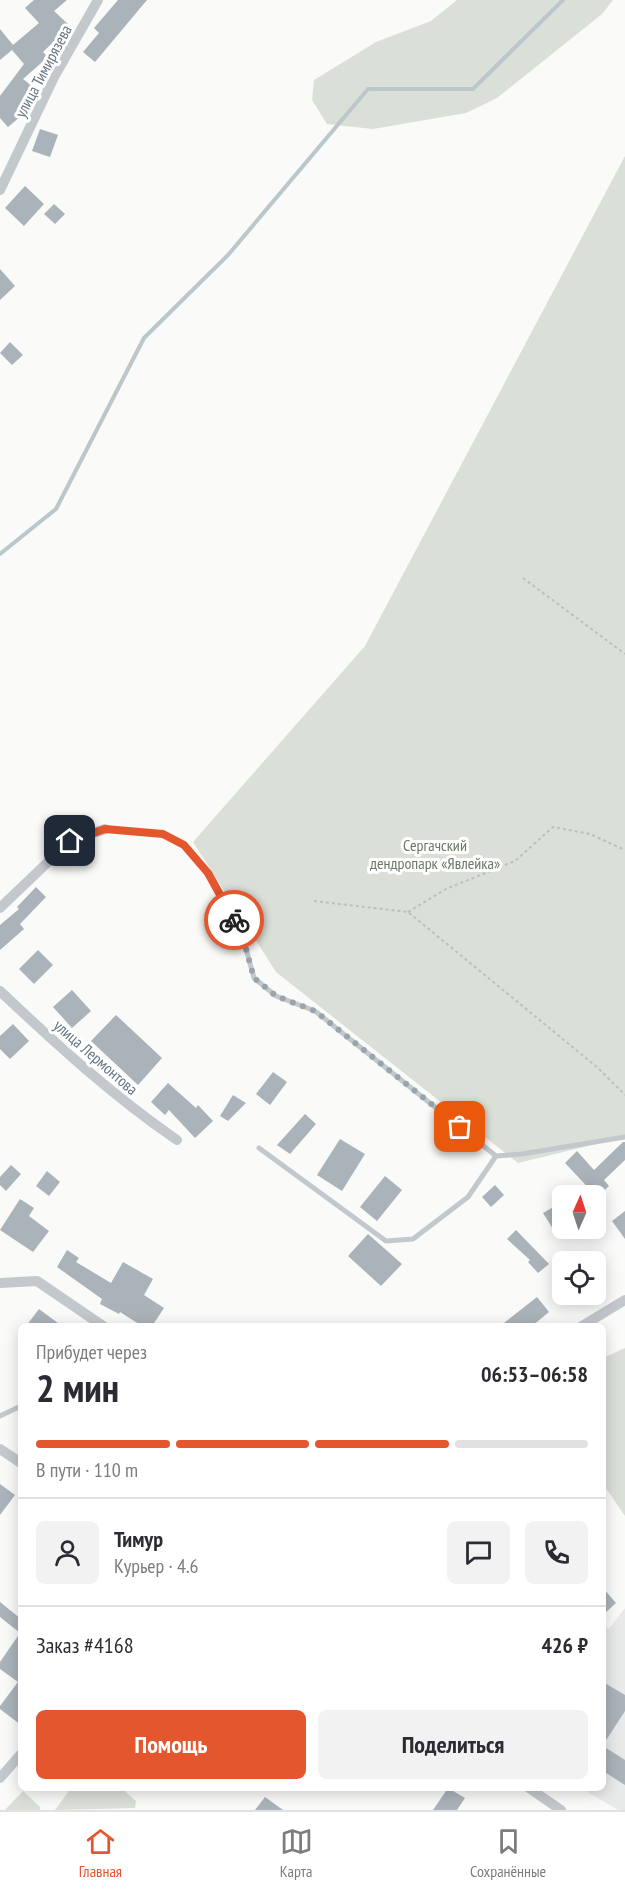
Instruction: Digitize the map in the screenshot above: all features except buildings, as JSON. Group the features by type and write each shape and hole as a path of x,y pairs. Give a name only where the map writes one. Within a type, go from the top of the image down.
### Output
{"street":[{"name":"улица Тимирязева","path":"0,190 54,77 98,0"},
{"path":"0,908 70,841 105,829"},
{"name":"улица Лермонтова","path":"0,991 53,1041 124,1102 177,1140"},
{"path":"0,1283 37,1281 99,1323"},
{"path":"587,1323 625,1300"},
{"path":"0,1449 18,1461"},
{"path":"0,1778 18,1757"},
{"path":"533,1791 561,1810"}],"lane":[{"path":"105,829 163,834 184,845 208,873 243,938 254,978 276,996 315,1011 496,1156 522,1154 625,1137"},
{"path":"259,1148 386,1241 413,1239 468,1197 496,1156"},
{"path":"0,1416 18,1407"}],"path":[{"path":"524,578 625,654"},
{"path":"408,912 446,889 514,861 553,827 590,834 625,850"},
{"path":"314,901 408,912 598,1068 625,1095"}],"shaded area":[{"path":"625,1608 625,1810 618,1810 586,1791 606,1791 606,1627 609,1629"}],"green space":[{"path":"457,0 613,0 602,14 497,98 466,113 373,129 327,124 312,100 314,80 376,42 431,21"},
{"name":"Сергачский дендропарк «Явлейка»","path":"625,156 625,1137 518,1163 276,972 193,842 365,646"},
{"path":"625,1348 625,1516 606,1488 606,1357"},
{"path":"23,1791 41,1808 39,1810 5,1810"},
{"path":"69,1791 124,1791 136,1801 135,1808 55,1810"}],"waterway":[{"path":"0,554 56,509 144,338 228,255 368,89 473,89 563,0"}],"way so far":[{"path":"234,920 243,938 254,978 276,996 315,1011 460,1127"}],"route":[{"path":"70,841 105,829 163,834 184,845 208,873 234,920"}]}
